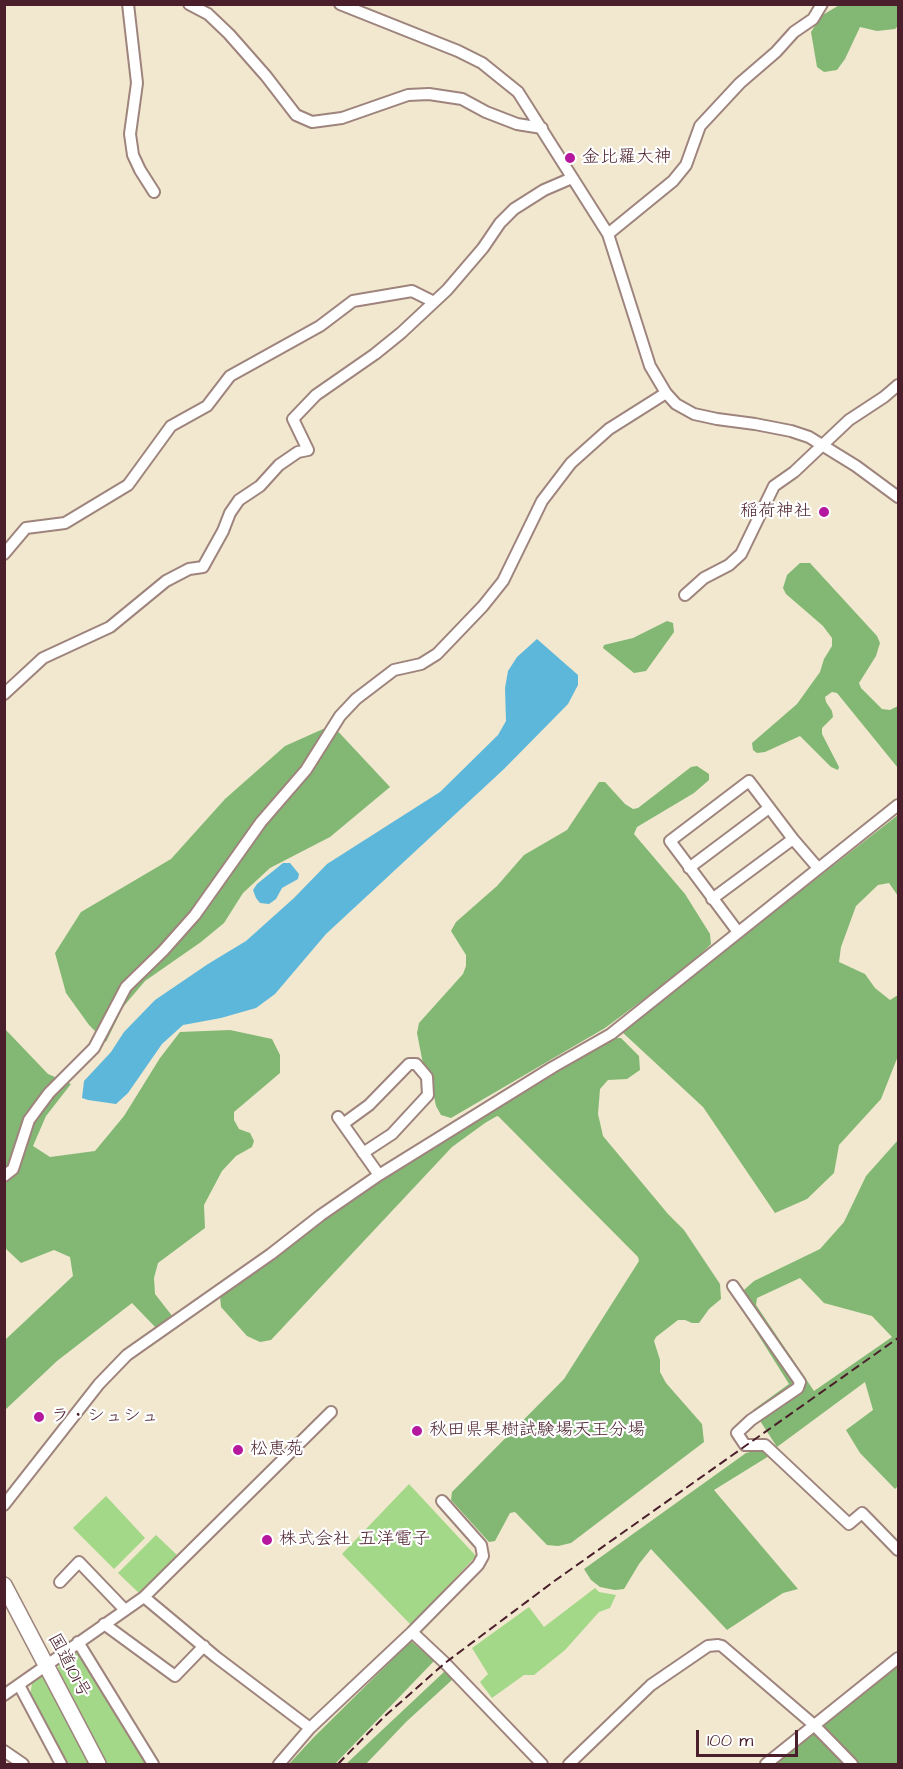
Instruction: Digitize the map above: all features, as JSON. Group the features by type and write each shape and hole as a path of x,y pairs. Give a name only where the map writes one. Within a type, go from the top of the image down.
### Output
{"highway":[{"name":"国道101号","path":"4,1585 98,1764"}],"street":[{"path":"128,4 137,83 130,134 133,155 154,192"},
{"path":"189,4 208,14 229,34 296,115 312,122 342,118 408,95 429,94 462,99 486,112 517,124 542,128"},
{"path":"340,4 433,40 482,63 519,92 608,234 650,366 666,393 676,404 693,414 717,420 791,431 823,444 898,497"},
{"path":"608,234 673,181 687,165 700,126 740,83 776,52 794,32 813,19 822,4"},
{"path":"4,694 43,658 110,627 166,581 189,569 203,567 239,500 260,486 279,465 298,452 308,450 293,419 316,395 375,354 434,302 514,209 544,190 572,178"},
{"path":"4,554 26,528 65,523 128,485 171,426 207,406 230,376 320,326 353,301 412,291 434,302"},
{"path":"685,596 704,578 729,565 741,554 774,486 794,472 849,420 898,385"},
{"path":"4,1176 12,1169 29,1120 49,1093 94,1048 126,987 163,951 195,915 267,814 306,770 340,716 356,699 394,670 422,664 437,654 483,606 503,581 542,501 571,463 609,429 666,393"},
{"path":"738,932 670,842 749,781 818,868"},
{"path":"4,1505 99,1384 127,1355 379,1175 543,1072 610,1034 675,985 898,805"},
{"path":"689,868 769,808"},
{"path":"712,899 793,838"},
{"path":"363,1153 392,1134 428,1095 426,1077 416,1064 409,1064 369,1105 340,1120 363,1153 379,1175"},
{"path":"733,1286 800,1382 798,1388 750,1420 736,1433 745,1445 765,1445 849,1524 862,1513 898,1550"},
{"path":"4,1695 144,1597 331,1412"},
{"path":"279,1764 310,1728 412,1632 478,1565 483,1556 481,1545 442,1501"},
{"path":"60,1582 79,1562 125,1610"},
{"path":"144,1597 204,1647 310,1728"},
{"path":"104,1624 175,1676 204,1647"},
{"path":"412,1632 542,1764"},
{"path":"78,1642 153,1764"},
{"path":"569,1764 651,1685 708,1646 713,1645 722,1646 814,1725 852,1764"},
{"path":"766,1764 898,1658"},
{"path":"19,1685 61,1764"},
{"path":"4,1751 23,1764"}],"green space":[{"path":"841,4 898,5 898,26 895,29 877,31 860,27 845,59 837,70 824,72 817,67 811,32 821,16"},
{"path":"800,563 810,563 877,636 880,643 876,656 859,683 861,688 882,709 890,710 898,706 898,768 837,693 832,692 825,697 833,717 822,728 822,734 839,767 838,770 831,767 800,736 765,752 757,753 753,750 752,743 797,704 820,672 824,659 832,646 832,638 823,626 786,594 783,588 787,575"},
{"path":"667,621 673,623 674,632 646,671 634,673 603,648 604,645 633,638"},
{"path":"332,725 390,787 330,837 270,868 243,893 224,923 145,981 123,1007 106,1042 89,1025 66,993 55,953 81,912 171,859 225,799 285,746"},
{"path":"697,766 709,774 709,780 694,793 637,827 634,834 685,894 710,934 711,944 690,965 605,1028 451,1118 441,1115 436,1106 430,1076 423,1064 417,1033 419,1023 463,974 466,966 466,955 451,931 456,922 497,886 524,855 567,830 599,782 605,782 625,804 633,809 638,808 691,767"},
{"path":"898,815 898,896 889,883 878,885 856,906 841,947 839,962 865,974 875,988 890,1000 898,995 898,1056 881,1099 839,1145 834,1173 807,1199 775,1213 703,1107 621,1031"},
{"path":"5,1029 48,1074 71,1084 46,1116 33,1146 50,1157 95,1151 124,1116 160,1058 180,1032 230,1030 272,1039 280,1055 280,1073 234,1112 234,1120 239,1129 250,1133 254,1141 252,1147 236,1156 222,1171 204,1205 205,1228 158,1263 154,1278 155,1294 173,1317 158,1330 132,1303 57,1361 5,1410 5,1340 73,1276 70,1257 54,1250 21,1263 5,1248"},
{"path":"612,1038 621,1038 639,1056 640,1070 627,1079 608,1080 600,1089 598,1114 603,1136 684,1230 720,1284 721,1299 709,1309 699,1323 678,1320 654,1341 660,1360 660,1372 666,1383 702,1424 704,1442 571,1543 558,1546 547,1545 515,1512 510,1513 495,1541 489,1542 451,1500 452,1492 564,1379 639,1261 638,1257 499,1117 485,1123 452,1147 271,1340 260,1342 247,1336 221,1307 220,1296 377,1181 480,1115"},
{"path":"898,1140 898,1486 895,1489 860,1453 846,1430 873,1410 865,1382 777,1447 753,1410 789,1384 735,1298 754,1281 820,1249 844,1222 866,1176","holes":["800,1278 824,1303 872,1316 892,1337 814,1391 756,1305 757,1298"]},
{"path":"762,1449 769,1456 714,1490 798,1589 783,1593 727,1630 651,1549 624,1589 600,1587 591,1580 584,1569 746,1453"},
{"path":"409,1484 476,1556 411,1625 342,1554"},
{"path":"106,1496 145,1538 114,1569 73,1528"},
{"path":"156,1535 177,1555 140,1594 118,1573"},
{"path":"595,1588 599,1592 616,1595 610,1608 599,1612 565,1650 534,1675 524,1675 492,1698 480,1682 488,1674 472,1648 529,1607 544,1627"},
{"path":"411,1641 434,1661 335,1764 289,1764 314,1737"},
{"path":"80,1649 149,1764 106,1764 58,1669 59,1663"},
{"path":"898,1665 898,1764 776,1764 829,1719"},
{"path":"445,1671 453,1679 406,1722 366,1764 346,1764"},
{"path":"42,1676 48,1679 93,1764 66,1764 30,1697 32,1683"}],"water":[{"path":"537,639 578,675 578,685 568,704 504,769 326,934 275,994 256,1008 221,1018 183,1025 162,1044 128,1093 116,1104 82,1098 84,1081 111,1052 124,1032 155,1000 246,941 294,898 327,864 440,792 498,735 506,721 505,688 508,671 517,657"},
{"path":"283,863 290,863 299,874 298,879 282,888 276,899 269,904 260,903 253,890"}],"railway":[{"path":"338,1764 385,1716 445,1663 553,1582 898,1338"}],"place":[{"name":"金比羅大神","path":"570,158"},
{"name":"稲荷神社","path":"824,512"},
{"name":"ラ・シュシュ","path":"39,1417"},
{"name":"秋田県果樹試験場天王分場","path":"417,1431"},
{"name":"松恵苑","path":"238,1450"},
{"name":"株式会社 五洋電子","path":"267,1540"}]}
